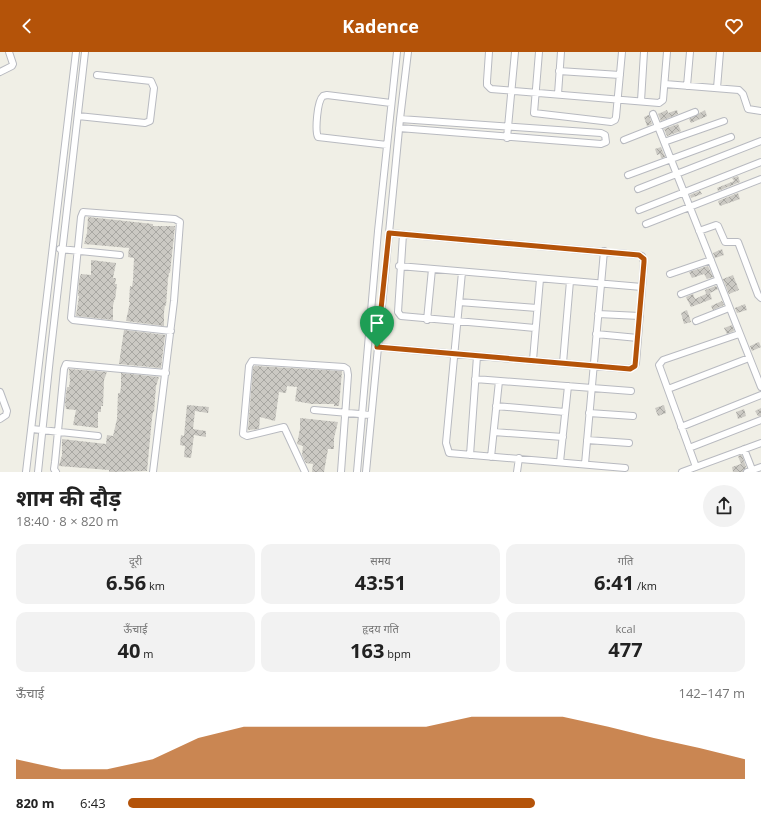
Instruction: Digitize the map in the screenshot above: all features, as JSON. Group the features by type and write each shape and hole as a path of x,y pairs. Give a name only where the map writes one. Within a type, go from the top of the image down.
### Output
{"street":[{"path":"0,72 13,64 9,52"},
{"path":"26,472 76,52"},
{"path":"38,472 86,52"},
{"path":"357,472 361,414 397,52"},
{"path":"366,472 377,347 408,52"},
{"path":"489,52 487,85 491,89 662,102 667,52"},
{"path":"507,138 515,52"},
{"path":"539,52 534,111 536,114 611,122 616,120 622,52"},
{"path":"558,94 561,52"},
{"path":"640,101 644,52"},
{"path":"687,86 690,52"},
{"path":"717,88 720,52"},
{"path":"559,71 620,75"},
{"path":"78,116 145,123 150,121 154,88 151,82 97,75"},
{"path":"665,84 739,90 743,94 748,109 761,111"},
{"path":"387,145 318,137 316,132 319,101 323,96 326,95 391,103"},
{"path":"624,140 695,112"},
{"path":"654,114 761,387"},
{"path":"399,128 507,138 601,144 606,142 605,135 601,134 400,118"},
{"path":"664,142 724,120"},
{"path":"628,175 731,137"},
{"path":"638,188 761,141"},
{"path":"639,210 761,162"},
{"path":"646,224 761,179"},
{"path":"153,472 171,331 180,225 178,220 83,212 81,217 77,251 71,315 73,320 171,331"},
{"path":"700,231 716,225 718,226 725,242 738,242 758,295 761,298"},
{"path":"377,347 594,366 633,368 636,363 644,262 642,256 604,251 389,233"},
{"path":"402,234 399,315 426,320 535,328"},
{"path":"53,248 120,255"},
{"path":"584,464 604,251"},
{"path":"670,274 711,260"},
{"path":"400,266 642,287"},
{"path":"426,320 432,269"},
{"path":"462,272 446,449 449,453 625,468"},
{"path":"533,360 540,279"},
{"path":"681,294 718,280"},
{"path":"563,363 570,281"},
{"path":"459,302 537,308"},
{"path":"696,321 729,308"},
{"path":"598,314 640,316"},
{"path":"596,334 638,338"},
{"path":"696,466 660,368 660,362 739,334"},
{"path":"470,455 477,356"},
{"path":"668,389 749,358"},
{"path":"305,472 284,427 247,436 243,434 250,362 258,360 344,367 347,369 348,375 344,413 341,472"},
{"path":"56,472 54,469 64,369 66,364 166,373"},
{"path":"475,379 631,391"},
{"path":"491,457 498,381"},
{"path":"560,462 568,386"},
{"path":"0,392 7,411 6,415 0,419"},
{"path":"681,427 761,395"},
{"path":"496,406 565,412"},
{"path":"314,410 371,415"},
{"path":"589,413 633,416"},
{"path":"689,448 761,420"},
{"path":"32,429 98,436"},
{"path":"494,432 563,437"},
{"path":"587,440 629,443"},
{"path":"682,472 761,443"},
{"path":"744,449 751,471 761,467"},
{"path":"517,472 519,458"}],"building":[{"path":"667,110 668,113 677,110 678,114 661,121 658,114"},
{"path":"705,110 707,116 691,123 689,119"},
{"path":"649,115 652,124 647,126 644,117"},
{"path":"678,124 681,131 667,136 664,129"},
{"path":"661,147 665,157 661,158 660,154 657,155 655,149"},
{"path":"738,176 740,182 718,191 717,188 734,181 732,178"},
{"path":"700,191 702,194 691,198 690,195"},
{"path":"738,193 740,199 720,206 718,201"},
{"path":"88,217 153,224 153,226 175,226 166,306 165,305 164,312 164,326 126,321 130,302 130,286 132,287 133,280 134,258 128,257 129,248 84,244 87,233"},
{"path":"722,249 724,255 715,258 713,253"},
{"path":"91,260 116,263 113,278 116,278 115,284 117,284 113,306 113,320 76,316 79,296 79,280 81,274 91,275"},
{"path":"708,266 713,277 707,279 704,274 692,278 689,272"},
{"path":"733,275 739,290 729,294 723,279"},
{"path":"716,286 718,289 710,293 712,299 691,307 686,297 693,294 695,299 706,294 705,290"},
{"path":"722,301 724,305 713,310 711,306"},
{"path":"745,304 747,310 737,313 735,308"},
{"path":"687,310 691,322 684,324 681,313"},
{"path":"732,325 734,331 727,334 724,328"},
{"path":"124,330 165,335 161,368 119,364"},
{"path":"759,342 761,347 752,351 750,346"},
{"path":"253,367 342,371 339,406 334,406 334,404 312,404 295,401 297,387 287,386 286,393 279,392 275,421 260,417 259,429 248,430"},
{"path":"69,369 107,372 104,380 103,406 101,406 101,412 98,412 98,428 73,425 76,410 66,409 65,402 67,387 69,387 70,381"},
{"path":"121,373 159,377 156,386 147,471 109,472 109,470 59,466 62,455 62,439 106,444 107,435 113,436 117,419 118,393 120,393 121,387"},
{"path":"187,405 209,407 208,413 195,411 193,429 206,431 206,437 194,435 191,458 184,457 185,446 180,445 181,435 184,436"},
{"path":"664,405 666,413 658,416 655,408"},
{"path":"761,408 761,416 758,416 755,411"},
{"path":"744,409 746,416 738,419 736,412"},
{"path":"300,418 338,422 334,438 334,449 328,449 324,472 312,472 313,464 306,463 302,455 303,446 297,444 300,429"},
{"path":"742,455 746,467 743,472 733,472 732,467 741,464 738,456"}],"route":[{"path":"389,233 635,254 642,256 644,259 636,363 633,368 630,369 377,347 389,233"}]}
